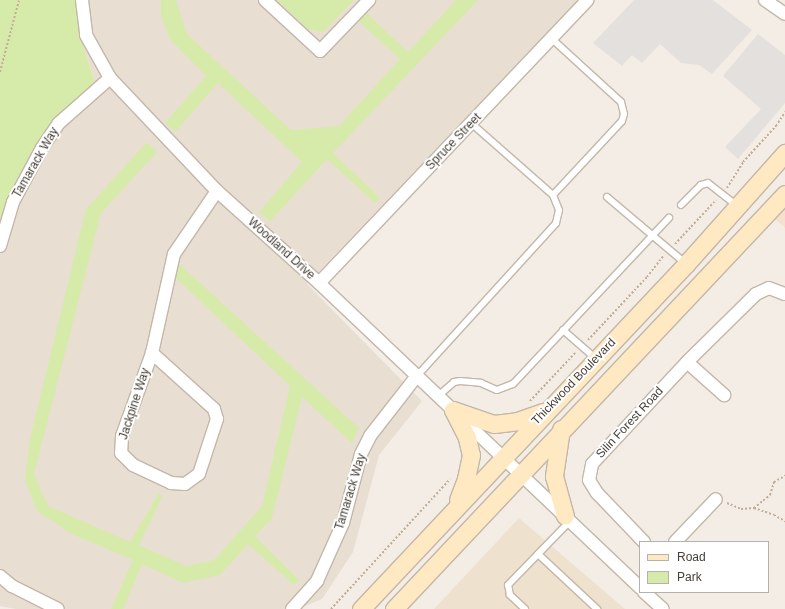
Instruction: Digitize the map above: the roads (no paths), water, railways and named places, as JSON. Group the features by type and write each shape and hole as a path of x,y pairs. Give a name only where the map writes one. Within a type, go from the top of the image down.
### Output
{"main road":[{"name":"Thickwood Boulevard","path":"361,609 686,264 785,153"},
{"name":"Thickwood Boulevard","path":"394,609 519,473 785,194"},
{"path":"677,308 676,300 690,274 690,269 686,264"},
{"path":"453,410 494,424 518,421 545,412"},
{"path":"452,511 466,478 470,455 467,438 453,410"},
{"path":"561,429 554,476 567,518"}],"street":[{"name":"Woodland Drive","path":"82,0 86,35 110,78 217,191 319,283 416,377 504,457 519,473"},
{"path":"265,0 320,51 369,0"},
{"name":"Spruce Street","path":"319,283 588,0"},
{"path":"765,0 785,14"},
{"name":"Tamarack Way","path":"0,246 13,202 42,148 59,123 110,78"},
{"name":"Jackpine Way","path":"152,353 214,409 217,420 199,474 185,484 171,483 133,465 121,453 122,436 152,353 174,254 217,191"},
{"name":"Silin Forest Road","path":"643,541 597,493 589,480 592,464 687,362 756,294 769,288 785,294"},
{"path":"687,362 724,395"},
{"name":"Tamarack Way","path":"292,609 317,581 343,523 361,454 370,436 416,377"},
{"path":"519,473 639,585"},
{"path":"676,541 716,499"},
{"path":"0,576 12,586 58,609"},
{"path":"647,593 663,609"}],"lane":[{"path":"552,39 621,102 624,114 622,121 553,195"},
{"path":"416,377 556,223 559,210 553,195 471,123"},
{"path":"681,205 701,185 708,183 737,206"},
{"path":"607,197 686,264"},
{"path":"438,396 454,382 460,381 481,383 497,390 508,388 669,218"},
{"path":"563,330 596,359"},
{"path":"525,609 510,594 508,585 538,554 567,518"},
{"path":"538,554 597,609"}]}
